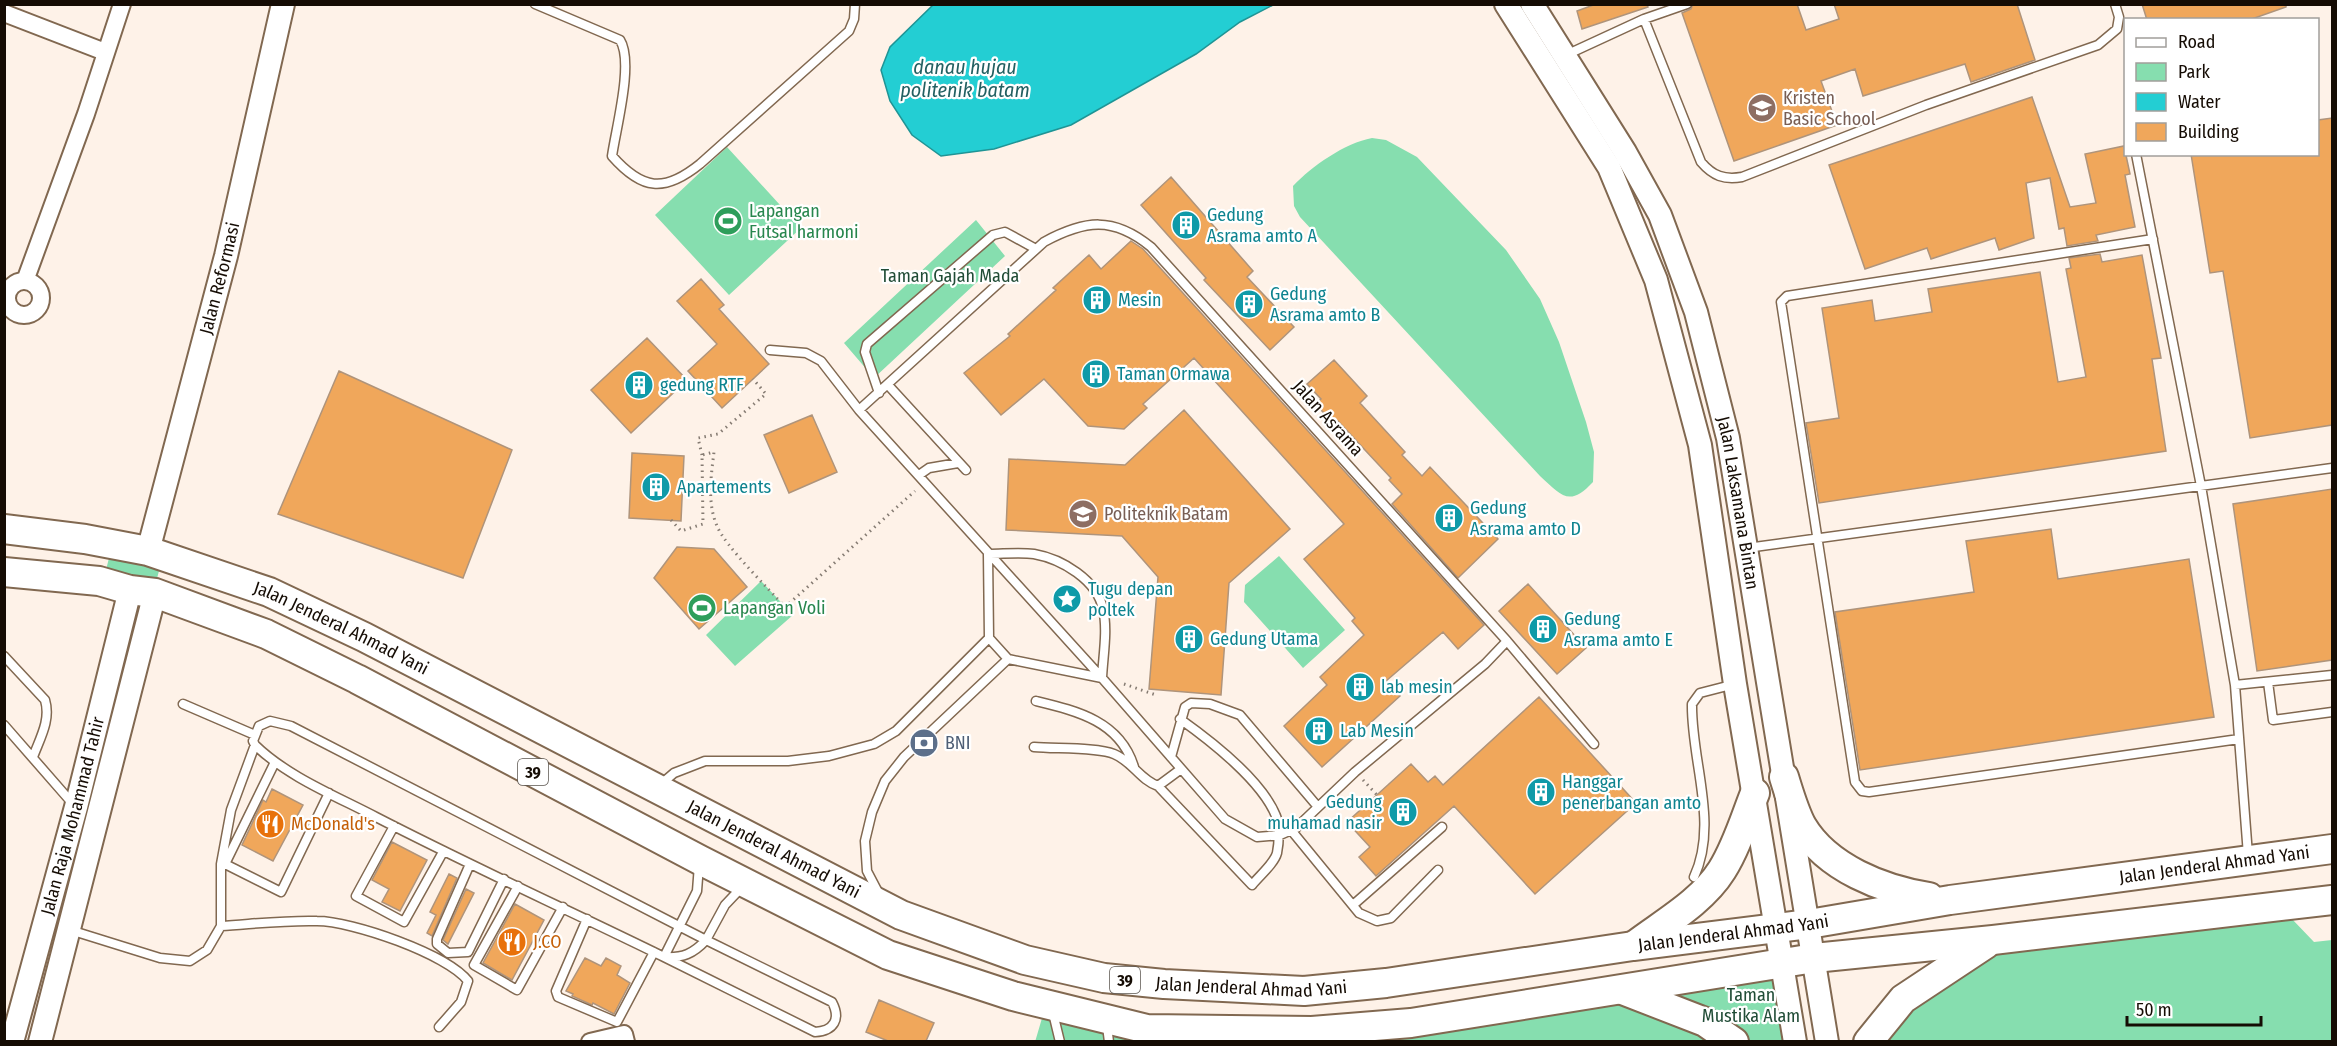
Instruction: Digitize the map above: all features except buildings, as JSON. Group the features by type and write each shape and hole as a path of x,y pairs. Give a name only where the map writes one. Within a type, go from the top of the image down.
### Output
{"highway":[{"name":"Jalan Jenderal Ahmad Yani","path":"4,529 85,539 148,551 270,592 364,637 901,915 1025,960 1104,978 1164,984 1304,991 1386,983 1633,946 1809,924 1950,900 2332,849"},
{"name":"Jalan Jenderal Ahmad Yani","path":"4,572 99,581 143,591 266,634 745,884 888,955 1052,1007 1108,1030 1312,1031 1411,1023 1814,958 1993,940 2332,900"},
{"path":"1784,777 1802,826 1821,849 1839,863 1881,886 1902,893 1950,900"},
{"path":"1633,946 1692,902 1716,879 1734,848 1755,793"},
{"path":"1868,1041 1903,999 1993,940"},
{"path":"1013,996 1026,984 1028,977 1025,960"},
{"path":"1621,990 1705,1022 1734,1041"}],"main road":[{"name":"Jalan Reformasi","path":"148,551 226,256 283,4"},
{"name":"Jalan Laksamana Bintan","path":"1506,4 1609,167 1656,280 1700,445 1735,684 1795,1041"},
{"name":"Jalan Laksamana Bintan","path":"1532,4 1566,55 1660,215 1696,312 1728,438 1827,1041"},
{"path":"1700,445 1728,438"},
{"name":"Jalan Raja Mohammad Tahir","path":"12,1041 76,807 143,591"},
{"name":"Jalan Raja Mohammad Tahir","path":"40,1041 68,930 143,591"}],"street":[{"path":"25,281 86,114 122,4"},
{"path":"4,13 105,52"},
{"path":"590,1041 624,1034 626,1041"}],"lane":[{"path":"535,4 620,39 624,46 624,75 612,156 638,180 653,184 670,183 684,177 700,164 849,31 854,19 855,4"},
{"path":"1566,55 1644,19 1687,4"},
{"path":"1644,19 1701,162 1711,173 1729,179 1742,177 1926,105 2098,45 2117,29 2119,17 2115,4"},
{"path":"2136,156 2201,486 2235,685 2248,861"},
{"name":"Jalan Asrama","path":"859,410 1036,249 1061,233 1087,226 1108,224 1122,227 1151,247 1507,641 1594,744"},
{"path":"879,393 865,351 867,344 993,235 1005,232 1036,249"},
{"path":"2153,239 1784,298 1780,306 1855,782 1865,793 2239,739"},
{"path":"770,350 813,355 821,362 859,410 1102,678 1225,819 1257,837 1278,835 1291,830 1355,772 1485,664 1507,641"},
{"path":"888,385 966,470"},
{"path":"922,478 929,468 958,463"},
{"path":"1746,548 2332,468"},
{"path":"988,554 989,638 1008,659 1102,678"},
{"path":"988,554 1033,554 1052,559 1074,571 1096,590 1104,609 1105,622 1102,678"},
{"path":"657,788 674,773 705,761 788,761 829,756 874,744 896,731 989,638"},
{"path":"4,656 45,700 47,707 48,716 33,758"},
{"path":"901,915 873,887 867,871 866,842 872,812 885,781 904,757 1008,659"},
{"path":"2235,685 2332,675"},
{"path":"2268,682 2273,720 2332,712"},
{"path":"1694,877 1701,861 1705,827 1692,704 1700,693 1735,684"},
{"path":"1036,701 1093,717 1121,743 1130,755 1134,768"},
{"path":"1171,757 1180,718 1185,707 1191,703 1210,704 1240,715 1318,807"},
{"path":"183,704 255,735"},
{"path":"1034,747 1113,753 1134,768 1147,783 1158,786 1252,885 1277,853 1276,816 1262,794 1217,745 1180,718"},
{"path":"68,930 160,958 190,962 207,951 221,926 221,864 231,810 255,745 255,735 259,726 270,721 291,726 680,927 832,1002 837,1011 836,1023 827,1031 815,1032 587,919 442,852 329,793 275,762 255,745"},
{"path":"4,725 76,807"},
{"path":"275,762 225,864 281,892 329,793"},
{"path":"1158,786 1181,769"},
{"path":"394,826 356,896 404,922 442,852"},
{"path":"1353,905 1442,827"},
{"path":"1291,830 1353,905 1369,920 1390,918 1438,870"},
{"path":"664,957 697,891 700,860"},
{"path":"470,864 437,936 437,944 448,953 468,952 504,879"},
{"path":"664,957 681,957 696,951 706,940 725,905 745,884"},
{"path":"518,886 474,965 517,990 563,908"},
{"path":"587,919 556,991 558,997 617,1022 654,952"},
{"path":"221,926 320,921 366,930 420,950 460,971 468,981 461,1002 439,1027"},
{"path":"1052,1007 1060,1041"}],"path":[{"path":"671,520 681,531 703,524 702,455 698,438 718,434 766,394 753,379"},
{"path":"702,455 714,452 710,489 717,526 739,556 785,606 922,478"},
{"path":"1102,678 1142,688 1156,695"},
{"path":"1355,772 1377,795"}],"green space":[{"path":"1372,138 1386,140 1417,157 1506,250 1540,299 1559,342 1594,452 1593,482 1578,495 1565,496 1540,476 1300,217 1294,206 1293,186 1330,156 1351,145"},
{"name":"Lapangan Futsal harmoni","path":"727,147 801,228 729,295 655,215"},
{"name":"Taman Gajah Mada","path":"976,220 1005,256 874,378 844,343"},
{"path":"110,554 160,567 154,590 104,578"},
{"path":"1279,556 1345,630 1303,668 1244,602 1245,585"},
{"path":"761,581 793,615 735,666 706,635"},
{"path":"2272,898 2314,942 2332,940 2332,1041 1875,1042 1947,958"},
{"name":"Taman Mustika Alam","path":"1782,963 1795,1042 1035,1042 1045,1008 1237,1031"}],"water":[{"name":"danau hujau politenik batam","path":"934,4 1273,5 1240,22 1196,54 1071,125 994,149 941,156 912,135 890,101 881,70 890,47"}],"place":[{"name":"Kristen Basic School","path":"1762,108"},
{"name":"Lapangan Futsal harmoni","path":"728,221"},
{"name":"Gedung Asrama amto A","path":"1186,225"},
{"name":"Mesin","path":"1097,300"},
{"name":"Gedung Asrama amto B","path":"1249,304"},
{"name":"Taman Ormawa","path":"1096,374"},
{"name":"gedung RTF","path":"639,385"},
{"name":"Apartements","path":"656,487"},
{"name":"Politeknik Batam","path":"1083,514"},
{"name":"Gedung Asrama amto D","path":"1449,518"},
{"name":"Tugu depan poltek","path":"1067,599"},
{"name":"Lapangan Voli","path":"702,608"},
{"name":"Gedung Asrama amto E","path":"1543,629"},
{"name":"Gedung Utama","path":"1189,639"},
{"name":"lab mesin","path":"1360,687"},
{"name":"Lab Mesin","path":"1319,731"},
{"name":"BNI","path":"924,743"},
{"name":"Hanggar penerbangan amto","path":"1541,792"},
{"name":"Gedung muhamad nasir","path":"1403,812"},
{"name":"McDonald's","path":"270,824"},
{"name":"J.CO","path":"512,942"}]}
